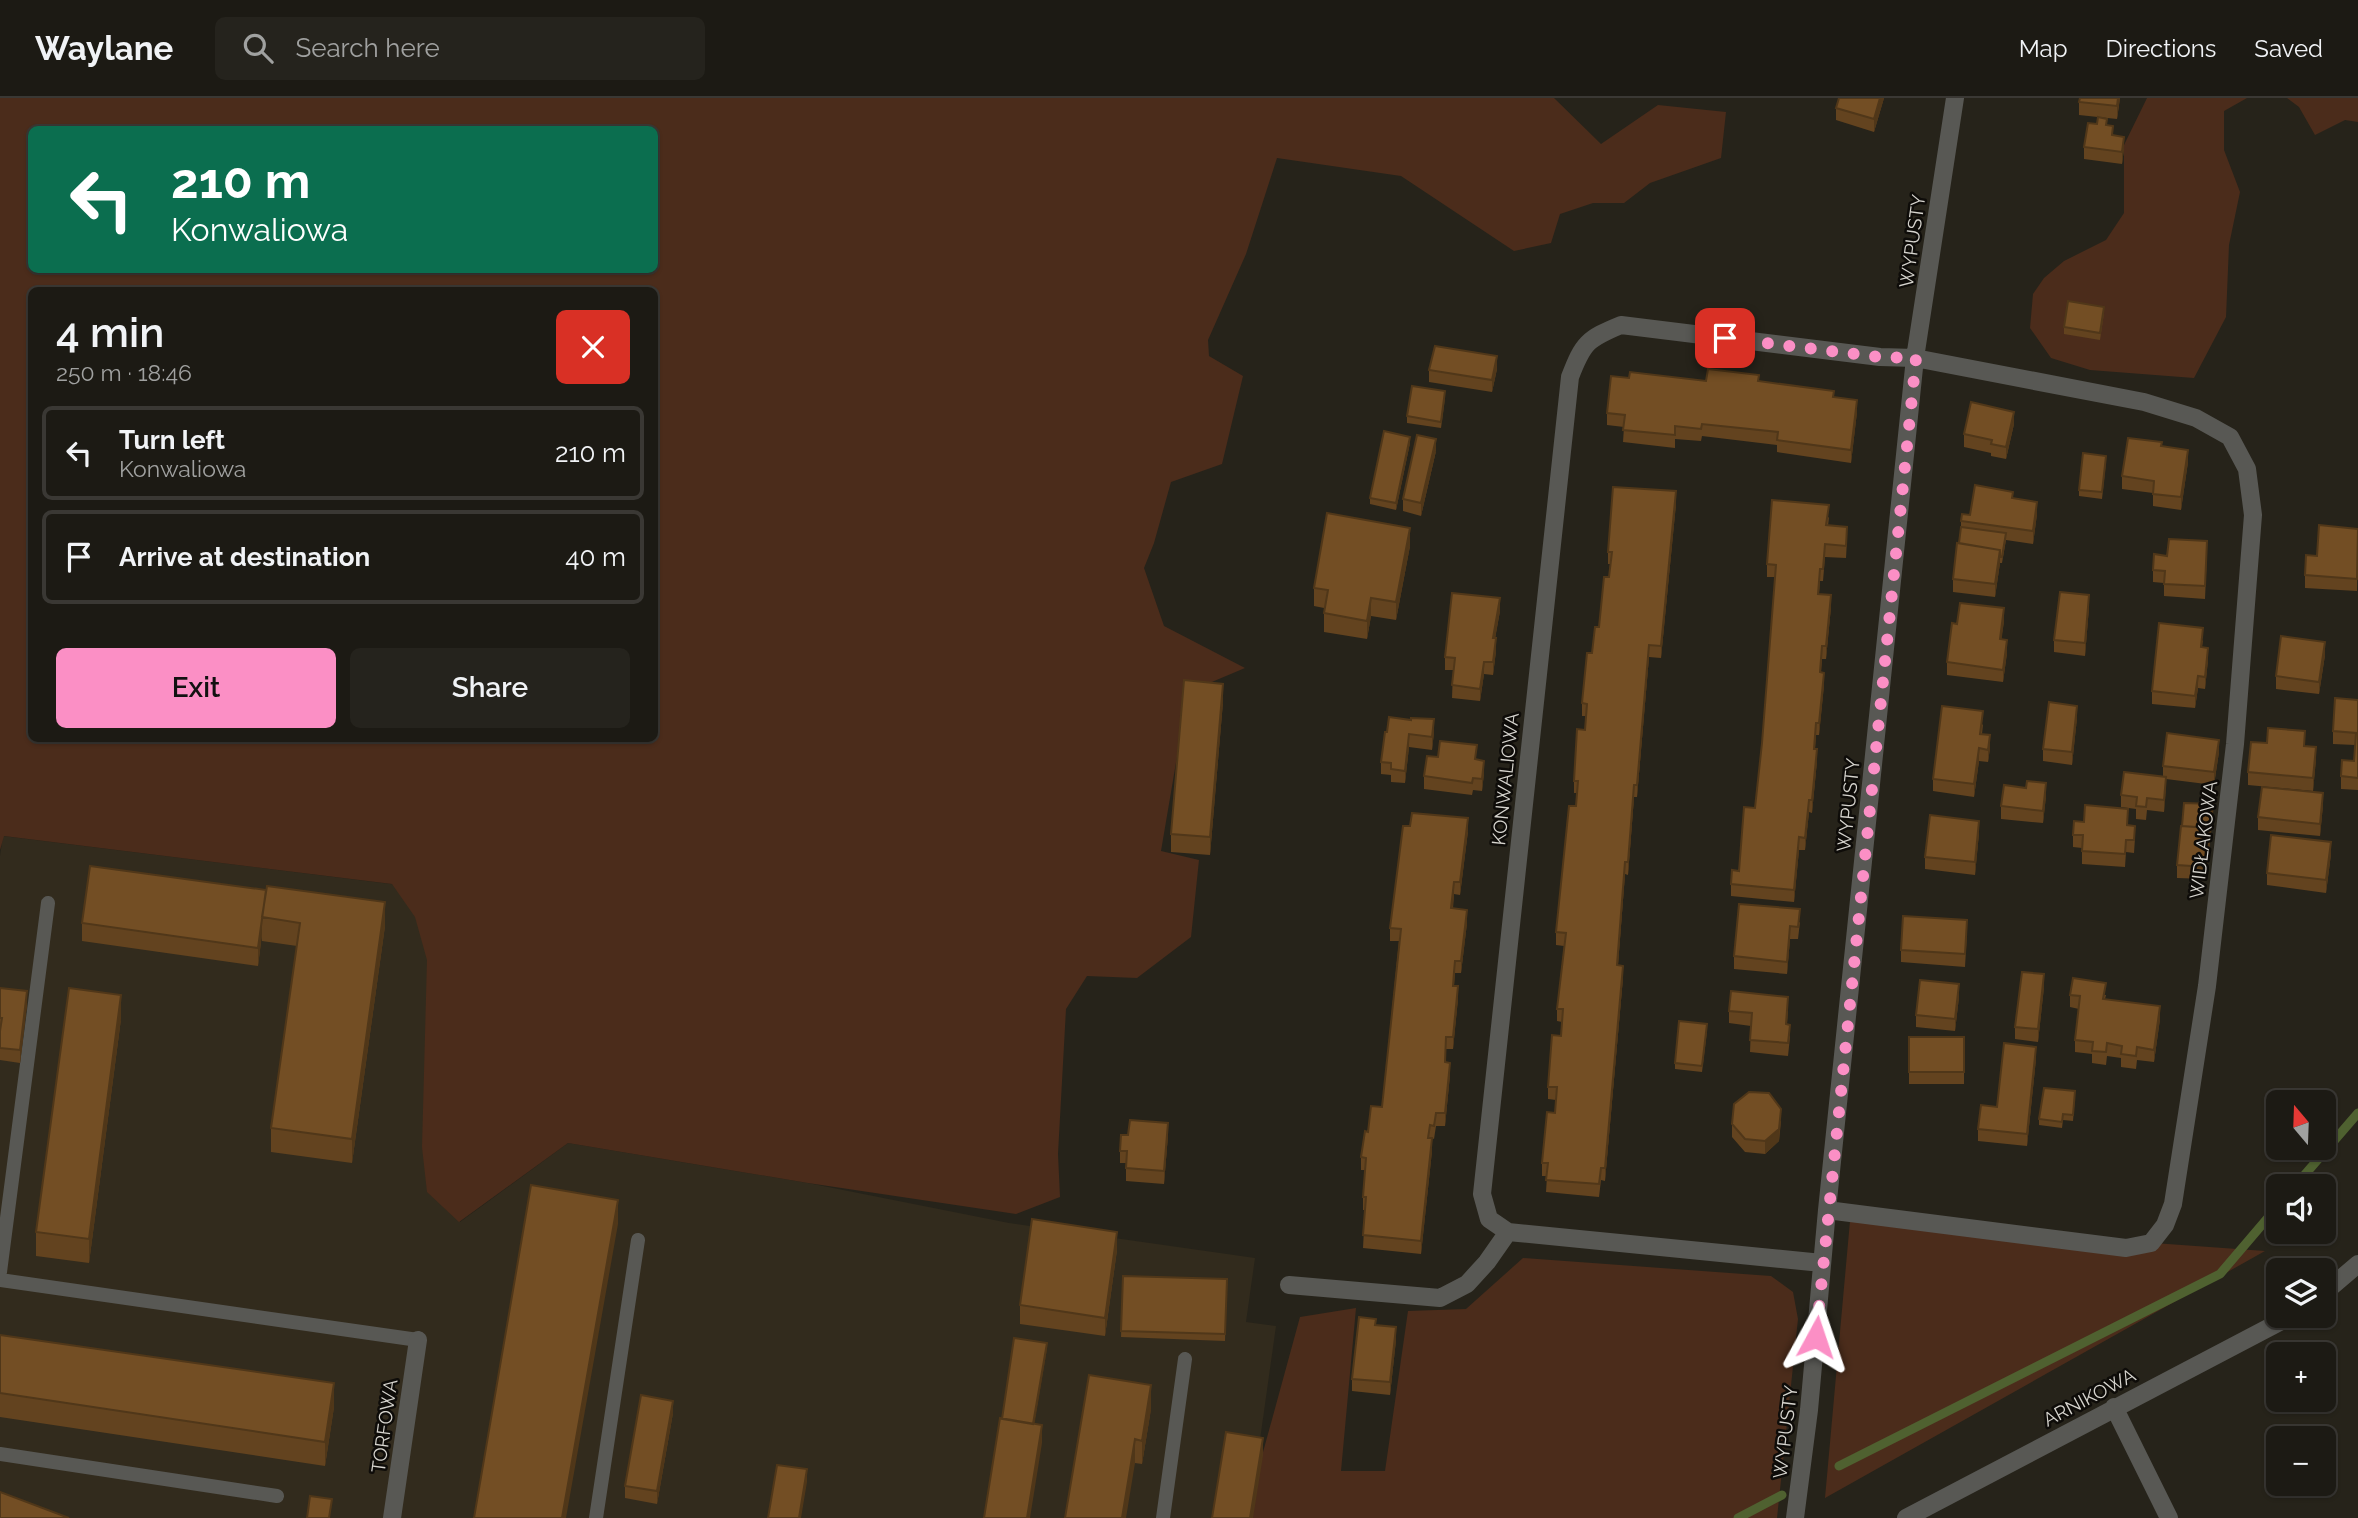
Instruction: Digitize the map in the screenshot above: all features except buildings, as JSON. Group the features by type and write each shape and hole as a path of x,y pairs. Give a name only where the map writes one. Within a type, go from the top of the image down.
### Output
{"street":[{"name":"WYPUSTY","path":"1795,1518 1809,1410 1827,1210 1916,358 1955,98"},
{"name":"KONWALIOWA","path":"1508,1232 1489,1219 1482,1195 1570,377 1580,350 1599,335 1621,325 1880,357 1916,358"},
{"name":"WIDŁAKOWA","path":"1827,1210 2126,1248 2151,1243 2165,1225 2173,1204 2207,986 2235,744 2253,515 2247,469 2230,437 2196,418 2144,402 1916,358"},
{"path":"1289,1285 1440,1298 1467,1284 1508,1232 1822,1263"},
{"path":"2336,1283 2358,1264"},
{"name":"ARNIKOWA","path":"1906,1518 2268,1328"},
{"name":"TORFOWA","path":"392,1518 418,1340"},
{"path":"2115,1407 2169,1518"}],"lane":[{"path":"0,1272 48,902"},
{"path":"596,1518 638,1240"},
{"path":"0,1280 418,1340"},
{"path":"1163,1518 1185,1359"},
{"path":"0,1454 277,1496"}],"shaded area":[{"path":"0,98 1554,98 1601,144 1658,105 1726,112 1721,158 1650,183 1624,203 1593,203 1560,214 1551,243 1514,251 1401,176 1277,158 1246,254 1208,340 1209,356 1243,376 1222,464 1171,482 1144,568 1164,626 1245,668 1188,692 1161,851 1199,860 1191,937 1137,978 1087,976 1066,1009 1058,1154 1060,1197 1016,1214 568,1143 459,1222 427,1192 422,1147 427,960 415,917 392,884 4,836 0,850"},
{"path":"2147,98 2247,98 2224,111 2224,150 2240,192 2229,245 2226,317 2194,378 2090,370 2051,358 2030,328 2033,294 2044,278 2064,261 2106,240 2124,213 2124,145"},
{"path":"2287,98 2358,98 2358,122 2345,120 2315,135 2299,107"},
{"path":"3,836 503,898 460,1222 568,1143 808,1183 1009,1223 1255,1258 1246,1322 1276,1326 1249,1518 0,1518 0,856"},
{"path":"1850,1221 2265,1251 1825,1498"},
{"path":"1523,1258 1771,1276 1793,1292 1798,1319 1777,1518 1245,1518 1300,1317 1356,1308 1341,1471 1385,1471 1408,1311 1466,1309"}],"waterway":[{"path":"2305,1174 2358,1113"},
{"path":"1839,1466 2220,1274 2266,1220"},
{"path":"1738,1518 1782,1495"}],"route":[{"path":"1725,338 1880,357 1916,358 1816,1337"}]}
